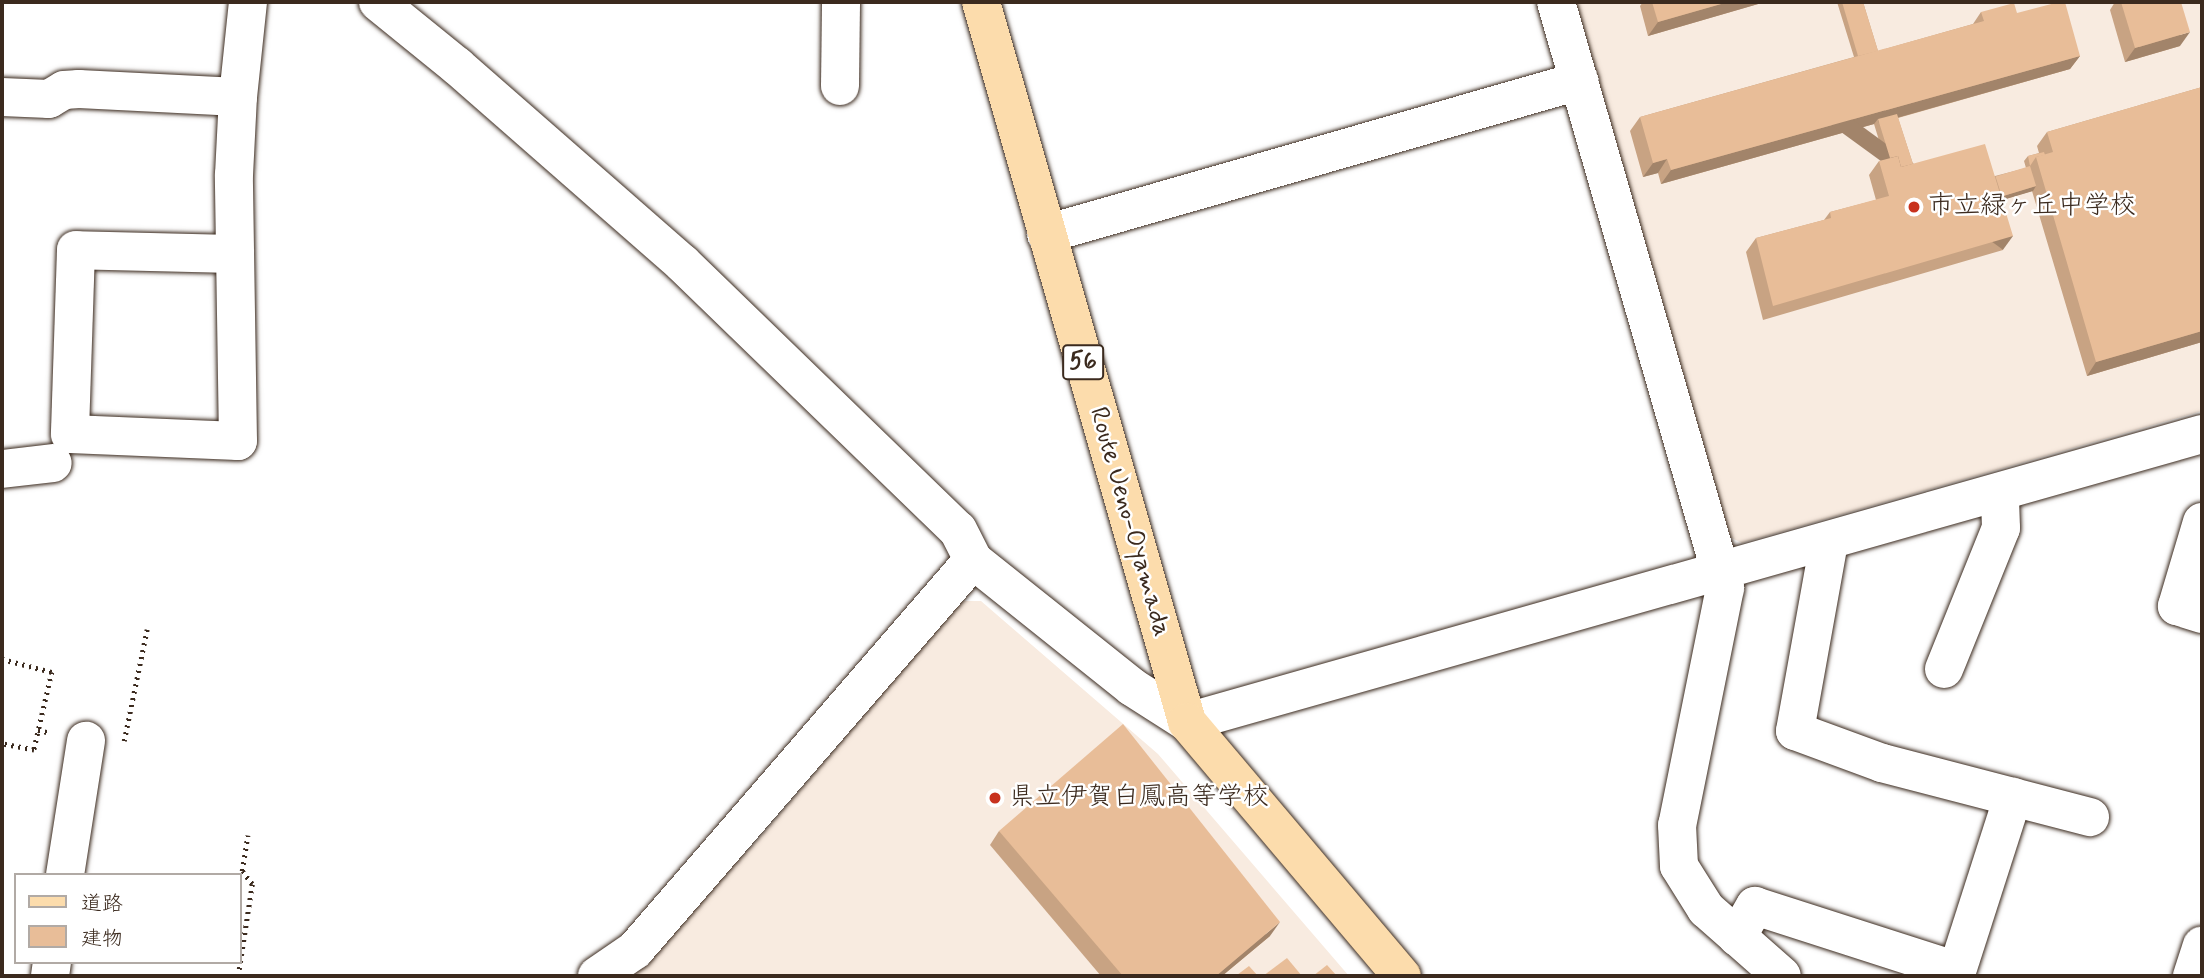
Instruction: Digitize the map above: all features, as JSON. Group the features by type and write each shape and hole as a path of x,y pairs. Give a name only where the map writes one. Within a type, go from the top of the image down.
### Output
{"main road":[{"name":"Route Ueno-Oyamada","path":"981,2 1187,722 1402,976"}],"street":[{"path":"235,254 76,250 70,434 238,441 234,176 238,97 248,2"},
{"path":"378,2 457,66 682,263 958,530 973,559 1132,687 1187,722 1719,574 2202,434"},
{"path":"839,86 841,2"},
{"path":"1556,2 1725,588 1677,825 1679,866 1706,909 1782,976"},
{"path":"1046,234 1579,81"},
{"path":"2,97 49,99 64,90 79,89 238,97"},
{"path":"2,469 53,463"},
{"path":"1944,669 2001,528 2000,492"},
{"path":"2202,522 2177,606 2202,614"},
{"path":"1829,542 1795,731 1882,763 2090,817"},
{"path":"597,976 635,950 973,559"},
{"path":"65,873 86,741"},
{"path":"1737,937 1755,906 1957,971 2014,797"},
{"path":"2192,976 2202,946"}],"path":[{"path":"86,741 123,743 147,629"},
{"path":"2,659 52,673 34,750 2,744"},
{"path":"242,950 252,884 242,871 248,835"}],"shaded area":[{"name":"市立緑ヶ丘中学校","path":"1566,2 2202,2 2202,411 1742,543 1719,532"},
{"name":"県立伊賀白鳳高等学校","path":"961,601 981,601 1158,754 1349,976 626,976 756,842"}],"building":[{"path":"1652,2 1728,2 1658,22"},
{"path":"1842,2 1863,2 1878,51 1858,56"},
{"path":"2065,2 2080,56 1671,170 1667,159 1653,163 1640,117 1984,21 1981,12 2014,3 2017,13"},
{"path":"2121,2 2181,2 2190,32 2135,48"},
{"path":"2202,87 2202,331 2096,362 2036,157 2053,152 2047,132"},
{"path":"1897,114 1913,164 1901,167 1898,156 1890,158 1878,119"},
{"path":"1985,144 2013,236 1773,306 1756,238 1831,218 1830,212 1889,196 1879,161 1898,156 1901,167"},
{"path":"2044,152 2045,155 2036,157 2030,166 2028,156"},
{"path":"2030,166 2036,186 2002,197 1996,177"},
{"path":"1123,724 1280,922 1216,976 1123,976 999,831"},
{"path":"1287,958 1302,976 1263,976"},
{"path":"1327,965 1337,976 1313,976"},
{"path":"1249,966 1258,976 1237,975"}],"place":[{"name":"市立緑ヶ丘中学校","path":"1914,207"},
{"name":"県立伊賀白鳳高等学校","path":"995,798"}]}
